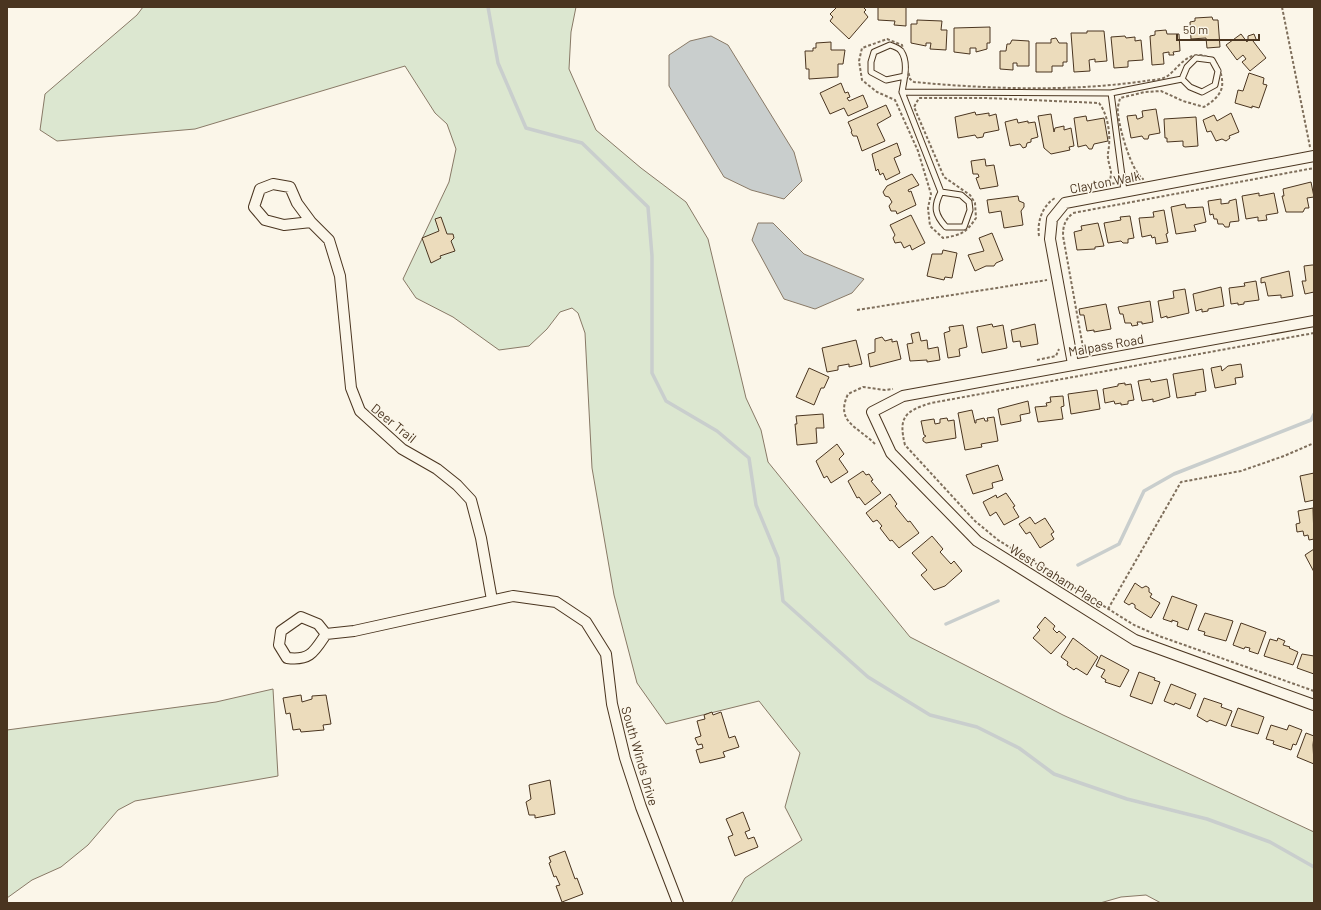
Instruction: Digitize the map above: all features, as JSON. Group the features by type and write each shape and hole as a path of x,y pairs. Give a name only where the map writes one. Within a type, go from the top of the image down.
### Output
{"street":[{"name":"Clayton Walk","path":"1073,364 1050,239 1052,219 1065,203 1123,187 1312,153"},
{"name":"Deer Trail","path":"311,222 284,225 265,220 254,207 260,189 273,184 290,187 297,203 311,222 330,240 340,276 351,388 360,411 402,449 437,469 457,484 471,500 481,538 492,600"},
{"name":"Malpass Road","path":"900,392 1073,364 1314,321"},
{"name":"West Graham Place","path":"900,392 872,412 891,453 978,542 1135,640 1314,705"},
{"name":"South Winds Drive","path":"326,634 354,631 512,596 556,602 586,622 606,654 612,704 625,758 641,807 678,903"},
{"path":"301,618 318,624 326,634 315,651 300,660 287,658 278,645 281,631 301,618"}],"lane":[{"path":"905,76 886,80 871,72 871,62 874,52 890,45 900,50 904,60 905,76 902,92 941,192 937,201 937,217 946,227 964,227 970,210 969,202 961,195 941,192"},
{"path":"1196,58 1212,60 1218,71 1215,85 1202,92 1190,87 1182,79 1187,67 1196,58"},
{"path":"902,92 1110,93 1182,79"},
{"path":"1110,93 1123,187"}],"path":[{"path":"1282,7 1312,153"},
{"path":"895,100 877,92 862,80 859,61 862,48 887,39 902,45 910,79 914,82 930,84 997,87 1091,87 1165,77 1186,58 1198,55 1212,59 1221,71 1222,87 1214,101 1204,107 1183,101 1161,91 1145,92 1120,98 1118,112 1126,146 1130,152 1133,168 1138,176 1143,178 1123,187 1110,184 1111,173 1108,154 1110,149 1109,132 1104,109 1099,103 986,98 919,98"},
{"path":"1084,353 1063,236 1063,226 1066,219 1073,213 1314,168"},
{"path":"1040,240 1038,230 1040,216 1045,207 1057,197"},
{"path":"1046,273 1048,286"},
{"path":"857,310 1047,280"},
{"path":"1314,333 932,403 915,408 905,417 901,429 904,445 975,521 998,540 1134,625 1159,636 1314,691"},
{"path":"1030,361 1056,356 1059,350 1059,345"},
{"path":"876,445 845,418 843,405 848,394 863,387 900,392"},
{"path":"1108,609 1181,482 1242,471 1284,456 1314,443"},
{"path":"633,742 639,764"}],"green space":[{"path":"143,7 576,7 571,32 569,69 596,130 641,168 686,202 708,239 746,398 761,430 768,462 910,637 1063,715 1314,832 1314,903 1161,903 1146,895 1121,897 1100,903 731,903 745,878 802,840 785,807 800,753 759,701 666,724 637,683 614,595 592,468 585,333 578,313 572,308 560,312 547,329 529,346 499,350 453,317 416,298 403,279 449,182 456,149 447,124 435,113 405,66 195,129 57,141 40,130 45,94 137,15"},
{"path":"273,689 278,776 135,801 118,810 88,845 61,867 32,880 7,898 7,730 216,702"}],"shaded area":[{"path":"711,36 728,45 794,152 802,181 784,199 751,190 724,177 669,86 669,55 690,41"},
{"path":"758,223 773,223 804,254 864,279 852,293 815,309 784,299 752,240"}],"building":[{"path":"837,7 863,7 866,10 864,12 868,17 849,39 830,21 833,17 830,14"},
{"path":"878,7 906,7 906,26 894,25 895,21 878,20"},
{"path":"1212,17 1213,20 1218,20 1220,47 1207,48 1206,38 1191,39 1190,22 1195,21 1195,18"},
{"path":"917,20 942,21 941,30 947,30 946,50 930,49 931,43 926,43 926,46 911,43 911,24 917,24"},
{"path":"990,27 990,43 987,43 987,49 976,52 976,48 970,48 970,54 954,52 954,28"},
{"path":"1166,30 1167,34 1179,34 1180,51 1173,52 1174,55 1169,55 1169,52 1163,53 1164,64 1152,65 1150,36 1155,35 1155,31"},
{"path":"1087,31 1104,31 1107,61 1095,62 1095,59 1089,60 1090,71 1074,72 1071,33 1087,33"},
{"path":"1241,34 1247,42 1248,36 1254,34 1256,39 1253,41 1266,58 1250,71 1242,62 1246,59 1243,55 1237,60 1226,45"},
{"path":"1125,36 1126,38 1135,37 1135,41 1141,40 1143,60 1128,61 1128,67 1114,68 1111,37"},
{"path":"1056,38 1059,43 1067,43 1067,62 1063,62 1063,66 1052,66 1052,72 1036,72 1036,43 1051,43 1051,39"},
{"path":"1012,40 1029,41 1029,66 1017,66 1017,63 1013,63 1013,70 1000,69 1000,51 1006,51 1007,44 1010,44"},
{"path":"831,42 831,50 845,50 843,64 838,64 838,77 809,79 809,69 806,69 805,51 813,51 813,48 816,48 816,43"},
{"path":"1249,73 1264,78 1263,84 1267,85 1259,108 1252,106 1252,108 1235,103 1238,90 1243,91"},
{"path":"841,83 845,93 848,92 850,97 847,98 849,101 863,95 868,107 848,116 844,108 830,114 820,93"},
{"path":"886,105 891,116 877,124 885,141 862,151 857,136 853,136 848,122"},
{"path":"1156,109 1160,133 1149,135 1148,139 1144,139 1142,136 1131,138 1127,116 1136,115 1138,119 1143,117 1142,111"},
{"path":"975,112 976,115 989,113 989,116 996,114 999,130 984,133 983,137 977,138 975,135 958,138 955,117"},
{"path":"1231,113 1239,132 1229,136 1230,138 1226,141 1222,139 1216,141 1211,131 1207,132 1203,120 1214,115 1217,121"},
{"path":"1051,114 1054,132 1055,128 1064,126 1064,130 1071,128 1074,146 1069,147 1070,150 1051,154 1044,148 1038,116"},
{"path":"1086,116 1087,121 1104,118 1108,141 1094,144 1092,149 1089,149 1086,145 1078,147 1074,118"},
{"path":"1196,117 1198,146 1185,147 1183,146 1183,141 1167,142 1167,138 1165,138 1164,119"},
{"path":"1017,119 1018,123 1028,121 1028,123 1035,122 1038,137 1031,139 1031,142 1027,143 1026,147 1023,148 1020,144 1010,146 1005,122"},
{"path":"897,143 901,155 894,158 900,173 886,180 883,173 880,175 878,169 876,171 872,154"},
{"path":"985,159 986,166 994,165 998,186 980,189 976,178 979,177 978,174 973,174 971,161"},
{"path":"912,174 919,185 908,190 909,192 911,191 916,205 897,214 896,211 891,211 889,206 892,202 883,192 887,186"},
{"path":"1311,182 1314,197 1307,198 1309,208 1305,208 1303,212 1286,212 1282,196 1284,196 1283,189"},
{"path":"1259,193 1259,196 1274,193 1278,213 1266,215 1267,220 1258,221 1258,217 1246,219 1242,196"},
{"path":"1018,196 1019,201 1024,203 1024,207 1021,211 1023,225 1004,228 1001,211 989,213 987,200"},
{"path":"1221,199 1221,204 1229,203 1229,201 1236,199 1239,221 1230,222 1229,227 1225,227 1223,224 1218,224 1217,219 1214,219 1213,214 1210,215 1208,201"},
{"path":"1185,204 1186,208 1203,207 1206,222 1194,225 1196,231 1176,234 1171,207"},
{"path":"1164,210 1168,242 1156,244 1155,237 1152,238 1151,235 1142,237 1139,218 1154,217 1153,212"},
{"path":"911,215 925,243 912,250 910,245 904,248 901,242 895,243 893,238 895,235 890,225"},
{"path":"1130,216 1134,238 1128,239 1128,243 1123,243 1121,241 1108,243 1104,223 1121,220 1120,217"},
{"path":"441,217 447,234 453,234 454,238 451,241 455,251 440,256 441,258 431,263 422,238 439,231 435,219"},
{"path":"1098,223 1104,246 1095,247 1095,249 1077,250 1074,232 1082,230 1081,226"},
{"path":"992,233 1003,260 996,263 994,266 986,266 975,271 968,255 984,251 979,238"},
{"path":"943,250 957,253 952,278 945,277 944,280 927,276 932,254 942,254"},
{"path":"1314,265 1314,292 1305,294 1302,281 1306,281 1304,266"},
{"path":"1289,271 1293,296 1281,298 1281,295 1268,296 1265,282 1261,283 1261,278"},
{"path":"1256,281 1259,300 1244,302 1244,304 1238,305 1238,303 1231,304 1229,288 1245,286 1244,283"},
{"path":"1221,287 1224,306 1208,309 1208,311 1202,312 1202,309 1196,311 1193,294"},
{"path":"1185,289 1189,313 1161,318 1158,301 1174,298 1173,291"},
{"path":"1150,301 1153,322 1142,324 1142,322 1137,322 1138,325 1132,326 1131,323 1125,323 1123,314 1120,314 1118,307"},
{"path":"1106,304 1111,329 1094,332 1094,330 1087,331 1084,315 1080,315 1079,309"},
{"path":"992,324 993,327 1003,325 1007,348 982,353 977,327"},
{"path":"1035,324 1038,344 1021,347 1020,341 1013,342 1011,330"},
{"path":"963,325 967,347 959,349 960,356 948,358 944,333 950,331 949,327"},
{"path":"919,332 921,341 927,340 928,349 938,347 940,360 927,362 927,360 910,361 907,344 913,343 911,334"},
{"path":"882,337 885,341 892,339 892,342 897,341 901,359 870,367 868,354 875,352 875,339"},
{"path":"856,340 862,364 849,367 849,364 838,366 838,370 827,372 822,348"},
{"path":"1241,364 1243,377 1235,378 1236,384 1215,388 1211,368 1221,366 1222,371 1228,366"},
{"path":"809,368 829,377 824,388 821,388 814,405 796,397"},
{"path":"1203,369 1206,391 1195,393 1196,395 1177,398 1173,374"},
{"path":"1150,379 1151,382 1167,379 1170,397 1153,402 1153,399 1142,401 1138,381"},
{"path":"1125,383 1125,385 1131,384 1134,400 1128,401 1128,404 1121,405 1121,403 1115,404 1114,401 1105,403 1103,389"},
{"path":"1097,390 1100,409 1071,414 1068,394"},
{"path":"1063,396 1064,406 1061,407 1063,419 1038,422 1035,407 1047,406 1046,403 1051,402 1050,397"},
{"path":"1028,401 1030,413 1020,415 1021,421 1001,425 998,409"},
{"path":"972,410 975,423 976,420 984,418 985,421 988,421 987,418 994,417 998,441 981,444 982,447 965,450 958,413"},
{"path":"823,414 824,428 816,428 817,443 797,445 795,424 797,424 796,416"},
{"path":"947,418 948,421 954,420 956,438 926,443 923,441 923,438 926,436 924,435 921,421 934,419 935,424 940,423 940,419"},
{"path":"837,444 844,454 839,459 848,472 831,483 827,476 824,478 816,461"},
{"path":"998,465 1003,480 992,483 993,488 973,494 966,475"},
{"path":"863,471 866,475 869,474 873,480 871,481 881,493 865,505 859,497 857,498 848,481"},
{"path":"1314,473 1314,500 1305,502 1300,476"},
{"path":"1006,493 1015,506 1013,507 1019,517 1004,525 996,512 990,516 983,502 996,495 997,498"},
{"path":"890,494 897,504 895,506 908,522 910,521 919,533 899,548 892,540 890,541 880,528 882,526 877,520 873,522 866,513"},
{"path":"1313,508 1314,539 1309,540 1308,535 1304,536 1303,531 1297,532 1296,524 1300,523 1298,511"},
{"path":"1030,517 1035,524 1045,518 1054,532 1051,534 1054,539 1040,548 1030,532 1026,534 1019,524"},
{"path":"932,536 943,549 940,552 951,564 954,561 962,571 945,586 934,590 921,575 927,570 912,553"},
{"path":"1314,549 1314,572 1305,555"},
{"path":"1135,583 1142,588 1146,586 1149,588 1149,592 1152,594 1150,597 1160,603 1151,618 1135,608 1135,605 1132,603 1129,605 1124,602"},
{"path":"1172,596 1197,605 1188,630 1177,626 1178,622 1163,619"},
{"path":"1205,613 1233,621 1226,641 1204,635 1205,632 1198,630"},
{"path":"1045,617 1055,626 1053,629 1057,633 1059,631 1066,637 1051,654 1033,638 1040,630 1037,627"},
{"path":"1241,623 1266,632 1258,654 1249,651 1250,648 1245,647 1244,649 1233,645"},
{"path":"1073,638 1098,657 1087,675 1076,668 1074,670 1067,665 1068,662 1061,657"},
{"path":"1278,638 1285,641 1283,645 1298,652 1293,665 1264,656 1270,639 1277,641"},
{"path":"1302,654 1314,656 1314,674 1297,668"},
{"path":"1101,655 1129,670 1120,687 1105,682 1106,680 1101,677 1105,670 1096,666"},
{"path":"1139,672 1155,678 1154,680 1160,682 1152,704 1130,696"},
{"path":"1171,684 1196,694 1190,709 1175,703 1174,705 1164,701"},
{"path":"301,695 302,702 312,699 312,696 326,695 331,724 323,725 324,730 301,732 300,729 293,730 290,713 286,714 283,698"},
{"path":"1204,698 1222,704 1221,707 1232,711 1226,726 1210,720 1207,722 1197,716"},
{"path":"1238,708 1264,717 1258,734 1231,726"},
{"path":"712,712 713,715 721,712 729,738 735,736 739,747 723,752 725,757 700,763 696,750 703,748 702,744 698,745 695,738 701,736 697,721 705,719 704,715"},
{"path":"1271,725 1287,730 1289,725 1302,730 1296,745 1293,744 1291,750 1273,744 1274,741 1266,739"},
{"path":"1306,733 1314,736 1314,764 1297,757"},
{"path":"550,780 555,814 535,818 535,815 529,815 526,802 531,799 529,785"},
{"path":"743,812 750,830 745,832 748,839 754,837 758,847 735,856 728,837 733,835 726,819"},
{"path":"565,851 575,879 577,878 583,894 562,902 556,886 560,885 556,876 554,877 549,863 551,862 549,857"}],"waterway":[{"path":"488,7 498,63 526,128 582,143 648,207 652,256 652,373 666,401 717,431 749,458 756,505 778,558 783,601 868,677 930,715 977,727 1019,748 1054,774 1127,799 1207,819 1270,842 1314,867"},
{"path":"1078,565 1119,544 1144,491 1174,474 1311,420 1314,414"},
{"path":"946,624 998,601"}]}
